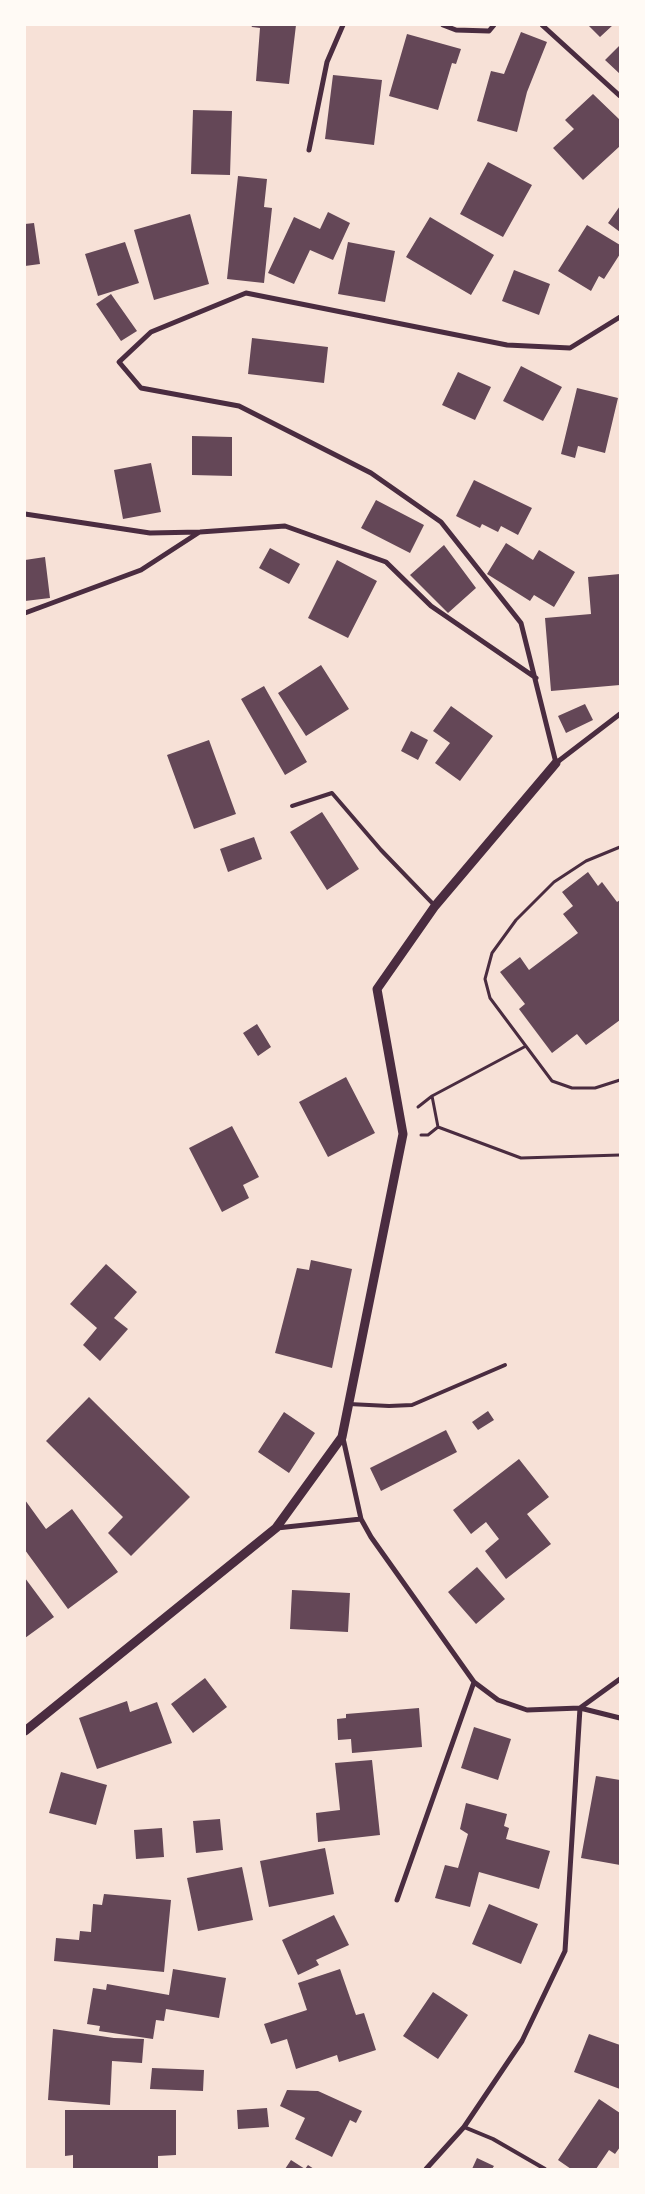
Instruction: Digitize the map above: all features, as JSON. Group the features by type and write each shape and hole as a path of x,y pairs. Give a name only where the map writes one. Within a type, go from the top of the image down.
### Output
{"street":[{"path":"309,150 327,62 343,25"},
{"path":"443,25 456,30 489,31 494,25"},
{"path":"542,25 620,96"},
{"path":"556,762 537,678 522,623 441,522 371,473 239,406 141,388 119,362 151,332 246,293 508,345 570,348 620,317"},
{"path":"25,514 150,533 200,532 285,526 386,562 431,606 537,678"},
{"path":"25,614 141,570 200,532"},
{"path":"25,1731 276,1528 342,1437 403,1134 377,989 435,906 556,762 620,714"},
{"path":"342,1437 361,1520 371,1537 474,1682 498,1700 527,1710 580,1708 620,1718"},
{"path":"276,1528 361,1520"},
{"path":"580,1708 620,1679"},
{"path":"397,1900 474,1682"},
{"path":"426,2169 464,2127 522,2042 565,1951 580,1708"}],"lane":[{"path":"292,806 332,793 381,850 435,906"},
{"path":"349,1404 389,1406 412,1404 505,1365"},
{"path":"464,2127 493,2139 545,2169"}],"path":[{"path":"620,847 586,860 554,882 516,920 492,954 484,979 490,998 552,1081 572,1088 595,1088 620,1080"},
{"path":"400,1118 432,1096 526,1046"},
{"path":"432,1096 438,1127 521,1158 620,1155"}],"building":[{"path":"251,25 296,25 289,84 256,81 260,28 252,27"},
{"path":"588,25 613,25 600,37"},
{"path":"521,32 547,42 527,92 517,132 477,121 491,71 504,74"},
{"path":"407,34 461,49 456,64 452,63 438,110 389,96"},
{"path":"620,45 620,74 605,60"},
{"path":"333,75 382,80 374,145 325,139"},
{"path":"593,94 620,120 620,146 583,180 553,148 574,129 565,120"},
{"path":"193,110 232,111 230,175 191,174"},
{"path":"488,162 532,185 503,237 460,214"},
{"path":"238,176 267,179 264,207 272,208 264,283 227,279"},
{"path":"620,206 620,232 608,223"},
{"path":"328,212 350,223 333,260 310,250 294,284 268,273 294,217 320,229"},
{"path":"190,214 209,284 154,300 134,230"},
{"path":"430,217 494,255 471,295 406,257"},
{"path":"34,223 40,264 25,266 25,224"},
{"path":"587,225 620,245 620,254 604,279 599,276 591,291 558,271"},
{"path":"125,242 139,283 98,296 85,254"},
{"path":"348,242 395,251 385,302 338,294"},
{"path":"514,270 550,284 539,315 502,301"},
{"path":"111,294 137,331 121,341 96,304"},
{"path":"252,338 328,347 324,383 248,374"},
{"path":"521,366 562,387 543,421 503,401"},
{"path":"458,372 491,387 475,420 442,405"},
{"path":"577,388 618,398 605,453 578,446 575,458 561,454"},
{"path":"192,436 232,437 232,476 192,475"},
{"path":"151,463 161,512 123,519 114,470"},
{"path":"474,480 532,508 518,535 501,526 498,532 482,524 480,528 456,516"},
{"path":"376,500 424,525 410,553 361,528"},
{"path":"506,543 533,560 539,550 575,572 554,607 534,595 530,601 487,574"},
{"path":"444,545 476,588 448,613 410,575"},
{"path":"270,548 300,564 289,584 259,568"},
{"path":"45,557 50,598 25,601 25,560"},
{"path":"337,560 377,581 348,638 308,618"},
{"path":"620,574 620,685 551,691 545,618 591,614 588,577"},
{"path":"321,665 349,709 306,736 278,693"},
{"path":"264,686 307,762 285,775 241,699"},
{"path":"585,704 593,720 566,733 558,716"},
{"path":"451,706 493,736 460,781 435,763 450,743 433,731"},
{"path":"411,731 428,740 418,760 401,751"},
{"path":"209,740 236,814 194,829 167,755"},
{"path":"322,812 359,869 327,890 290,832"},
{"path":"254,837 262,859 228,872 220,849"},
{"path":"588,872 598,886 602,882 617,902 620,900 620,1020 586,1045 577,1034 552,1053 519,1009 525,1004 500,972 520,957 529,970 578,933 563,914 573,906 562,892"},
{"path":"257,1024 271,1047 258,1056 243,1033"},
{"path":"346,1077 375,1133 328,1157 299,1102"},
{"path":"232,1126 259,1177 243,1185 249,1198 222,1212 189,1148"},
{"path":"311,1260 352,1269 332,1368 275,1353 297,1268 309,1270"},
{"path":"106,1264 137,1292 114,1318 128,1329 100,1361 83,1345 97,1328 70,1304"},
{"path":"89,1397 190,1497 131,1556 108,1533 123,1517 46,1441"},
{"path":"488,1411 494,1420 478,1430 472,1422"},
{"path":"284,1412 315,1433 289,1473 258,1452"},
{"path":"446,1430 457,1452 381,1491 370,1468"},
{"path":"519,1459 549,1497 527,1514 551,1544 506,1579 485,1551 499,1539 486,1522 471,1534 453,1510"},
{"path":"25,1500 46,1529 72,1509 118,1572 68,1609 25,1550"},
{"path":"477,1567 505,1599 476,1624 448,1592"},
{"path":"25,1578 54,1617 25,1638"},
{"path":"292,1590 350,1593 348,1632 290,1629"},
{"path":"205,1678 227,1707 193,1733 171,1704"},
{"path":"127,1701 130,1712 157,1702 172,1743 97,1769 79,1718"},
{"path":"419,1708 422,1747 352,1753 351,1739 338,1740 337,1719 346,1718 346,1714"},
{"path":"474,1727 511,1739 498,1780 461,1768"},
{"path":"372,1760 380,1835 318,1842 316,1813 340,1810 335,1763"},
{"path":"61,1772 107,1785 96,1825 49,1813"},
{"path":"596,1776 620,1780 620,1865 581,1858"},
{"path":"466,1803 507,1814 504,1826 509,1828 506,1839 550,1851 539,1889 479,1872 470,1907 435,1898 445,1865 458,1868 468,1834 460,1829"},
{"path":"220,1819 223,1850 196,1853 193,1821"},
{"path":"162,1828 164,1857 136,1859 134,1830"},
{"path":"325,1848 334,1894 269,1907 260,1861"},
{"path":"242,1867 253,1920 198,1931 187,1878"},
{"path":"104,1894 171,1900 164,1972 54,1961 56,1938 79,1940 80,1931 91,1932 93,1904 102,1905"},
{"path":"489,1904 538,1924 521,1964 472,1944"},
{"path":"334,1915 349,1945 316,1960 319,1965 298,1975 282,1940"},
{"path":"173,1969 226,1978 219,2018 166,2009 164,2021 156,2020 153,2039 99,2031 100,2026 87,2024 93,1988 106,1990 107,1984 169,1995"},
{"path":"340,1969 356,2015 364,2013 376,2050 339,2062 337,2055 296,2069 287,2039 271,2044 264,2024 307,2010 298,1983"},
{"path":"433,1992 468,2015 438,2059 403,2036"},
{"path":"53,2029 114,2038 144,2039 142,2063 112,2061 110,2105 48,2100"},
{"path":"589,2034 620,2045 620,2089 574,2072"},
{"path":"152,2068 204,2070 203,2091 150,2089"},
{"path":"287,2090 318,2091 362,2111 356,2123 350,2120 332,2157 295,2139 305,2118 280,2106"},
{"path":"599,2099 620,2113 620,2147 615,2154 609,2150 596,2169 571,2169 558,2160"},
{"path":"267,2108 269,2127 238,2129 237,2110"},
{"path":"65,2110 176,2110 176,2155 158,2156 158,2169 73,2169 73,2155 65,2156"},
{"path":"477,2158 494,2166 492,2169 472,2169"},
{"path":"291,2160 305,2169 285,2169"},
{"path":"308,2165 314,2169 305,2169"}]}
